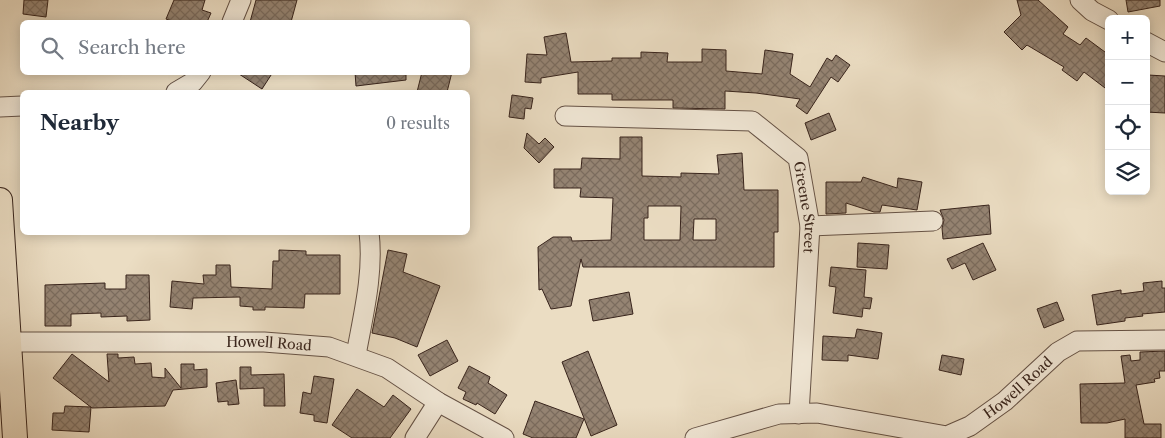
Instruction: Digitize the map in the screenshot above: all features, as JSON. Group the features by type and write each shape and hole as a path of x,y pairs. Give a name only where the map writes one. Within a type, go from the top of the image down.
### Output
{"main road":[{"path":"0,200 10,342 7,401 14,438"}],"street":[{"path":"233,20 241,0"},
{"path":"1080,0 1092,11 1105,18"},
{"path":"1150,44 1165,52"},
{"path":"179,90 193,82 199,75"},
{"path":"0,107 20,106"},
{"name":"Greene Street","path":"566,116 752,121 798,158 810,226 799,414"},
{"path":"810,226 933,221"},
{"path":"356,355 366,304 371,250 369,235"},
{"name":"Howell Road","path":"695,438 778,414 817,413 946,436 970,426 1005,401 1058,352 1077,341 1165,340"},
{"name":"Howell Road","path":"10,342 264,342 329,347 356,355 386,368 438,402 504,438"},
{"path":"415,438 438,402"}],"building":[{"path":"24,0 48,0 46,17 23,14"},
{"path":"174,0 205,0 202,10 211,13 208,20 166,19"},
{"path":"256,0 297,0 292,20 251,20"},
{"path":"1017,0 1038,0 1068,27 1063,34 1080,45 1086,38 1105,52 1105,88 1084,72 1077,81 1062,70 1064,67 1027,45 1022,50 1004,32 1021,15"},
{"path":"1126,0 1160,0 1160,6 1128,12"},
{"path":"566,33 571,62 612,61 612,58 641,58 641,52 668,53 667,62 702,62 702,49 726,50 726,71 762,74 765,50 793,54 790,74 810,87 827,58 832,61 836,55 850,65 838,82 831,77 807,114 796,106 800,99 756,93 725,91 725,109 673,108 673,100 612,100 612,94 578,94 578,72 541,78 541,83 525,82 527,54 547,55 544,37"},
{"path":"241,75 271,75 262,89"},
{"path":"355,75 406,75 406,80 356,86"},
{"path":"421,75 451,75 448,90 418,90"},
{"path":"1150,75 1165,76 1165,113 1150,112"},
{"path":"512,95 533,98 531,109 525,108 524,119 509,117"},
{"path":"829,113 836,130 811,140 805,123"},
{"path":"527,133 539,144 545,138 554,147 539,163 524,148"},
{"path":"620,137 642,137 642,176 681,177 681,173 719,174 717,155 742,153 744,190 778,190 778,232 774,232 774,267 583,267 581,259 571,306 551,309 542,289 539,290 538,247 553,237 571,237 572,241 611,240 613,198 580,197 581,188 554,188 554,169 581,169 582,158 620,159","holes":["648,206 681,206 680,240 644,240 644,218 648,218","694,219 716,219 716,240 693,240"]},
{"path":"863,177 897,188 898,178 922,182 917,210 882,205 880,212 874,212 846,203 846,213 826,214 826,182 861,182"},
{"path":"989,205 991,234 943,239 942,228 944,220 940,210"},
{"path":"858,243 889,245 887,269 857,267"},
{"path":"983,243 996,270 973,280 965,263 952,269 947,259"},
{"path":"279,250 306,251 306,255 340,255 340,294 305,294 304,308 265,307 265,310 253,310 253,307 240,306 240,297 193,298 192,309 170,307 172,281 204,284 203,275 216,275 216,265 230,265 231,287 272,289 273,261 279,261"},
{"path":"388,250 407,254 403,272 440,286 417,347 395,338 372,333"},
{"path":"831,267 866,270 864,297 872,298 870,309 863,308 862,317 833,313 836,287 829,286"},
{"path":"126,275 149,275 150,320 127,321 127,316 101,317 101,313 71,314 71,326 45,326 45,285 105,283 105,289 126,289"},
{"path":"1162,281 1162,288 1165,288 1165,312 1142,314 1143,316 1125,318 1125,321 1097,325 1092,295 1121,290 1121,294 1144,291 1143,283"},
{"path":"629,292 633,314 593,321 589,300"},
{"path":"1057,302 1064,320 1044,328 1037,309"},
{"path":"857,329 882,333 878,359 848,355 848,361 822,360 823,336 855,338"},
{"path":"447,340 458,361 430,376 418,355"},
{"path":"588,351 617,425 591,436 562,362"},
{"path":"1165,351 1165,371 1159,371 1160,378 1154,379 1155,382 1136,385 1144,424 1161,424 1161,438 1125,438 1125,419 1107,423 1081,423 1080,384 1125,383 1121,356 1130,355 1131,361 1140,360 1140,352"},
{"path":"72,354 109,382 107,354 118,354 118,358 134,357 135,364 151,363 152,377 165,378 165,368 181,388 181,364 194,364 194,370 207,369 207,387 173,390 165,406 92,408 53,378"},
{"path":"942,355 964,359 961,375 939,370"},
{"path":"469,366 490,377 488,383 507,395 495,414 477,403 476,405 463,399 466,392 458,388"},
{"path":"240,367 251,367 251,375 284,374 285,406 264,406 264,388 240,389"},
{"path":"314,376 334,379 327,423 314,421 314,415 300,413 303,392 311,394"},
{"path":"236,380 239,404 228,405 228,401 218,402 216,383"},
{"path":"357,389 384,407 393,395 411,409 390,438 352,438 332,425"},
{"path":"535,401 584,419 576,438 533,438 523,434"},
{"path":"65,406 91,407 89,432 52,430 53,413 64,413"}]}
